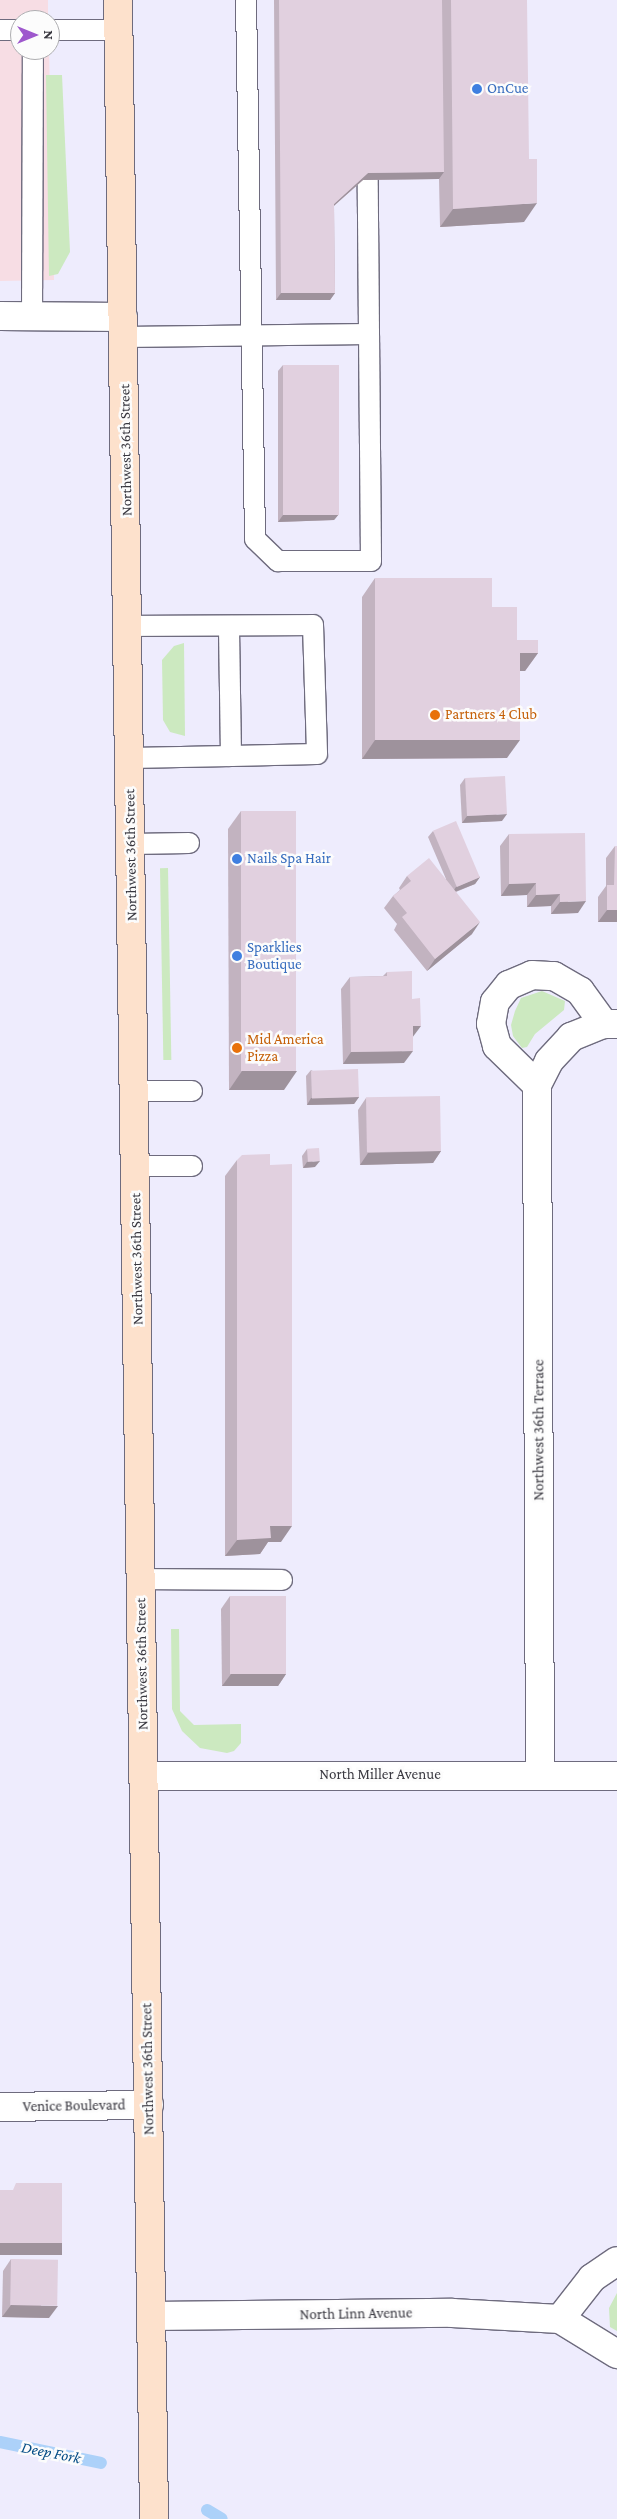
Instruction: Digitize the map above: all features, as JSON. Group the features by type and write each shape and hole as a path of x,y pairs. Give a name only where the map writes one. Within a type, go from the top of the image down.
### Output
{"street":[{"name":"Northwest 36th Street","path":"118,0 154,2519"},
{"path":"0,316 32,316 124,327"},
{"name":"Northwest 36th Terrace","path":"537,1085 497,1046 491,1024 496,1002 509,985 532,975 554,976 580,991 611,1024 571,1037 549,1060 537,1085 540,1774"},
{"name":"North Miller Avenue","path":"144,1776 540,1774 617,1776"},
{"name":"Venice Boulevard","path":"0,2107 148,2105"},
{"path":"560,2319 592,2278 617,2261"},
{"name":"North Linn Avenue","path":"151,2316 452,2313 560,2319 617,2354"}],"lane":[{"path":"246,0 250,334 255,539 278,561 371,561 368,180"},
{"path":"60,30 119,30"},
{"path":"32,316 33,60"},
{"path":"124,327 250,334 369,334"},
{"path":"128,626 313,625 317,754 130,758"},
{"path":"229,626 231,756"},
{"path":"131,844 189,843"},
{"path":"135,1091 192,1091"},
{"path":"136,1166 192,1166"},
{"path":"141,1579 282,1580"}],"shaded area":[{"path":"0,0 48,0 48,10 10,10 10,60 49,60 54,280 0,281"}],"green space":[{"path":"46,75 62,75 70,252 58,274 49,276"},
{"path":"184,643 185,736 170,732 163,720 162,660 174,646"},
{"path":"160,868 168,868 171,1060 163,1060"},
{"path":"542,991 565,1001 564,1010 535,1034 527,1047 522,1048 513,1036 511,1025 515,1011 521,998"},
{"path":"171,1629 179,1629 180,1711 194,1725 241,1724 241,1743 234,1751 227,1753 200,1748 182,1731 172,1709"},
{"path":"617,2293 617,2331 610,2327 609,2308"}],"building":[{"path":"279,0 442,0 444,172 368,173 334,204 335,293 281,293"},
{"name":"OnCue","path":"451,0 527,0 529,159 537,159 537,203 453,209"},
{"path":"283,365 339,365 339,515 283,515"},
{"name":"Partners 4 Club","path":"375,578 492,578 492,607 517,607 517,640 538,640 538,653 520,653 520,740 375,740"},
{"path":"505,776 507,814 467,816 465,778"},
{"path":"241,811 296,811 296,1071 241,1071"},
{"path":"456,821 480,877 457,887 433,831"},
{"path":"585,833 586,901 560,902 560,894 536,895 536,883 509,884 509,834"},
{"path":"615,846 617,846 617,910 607,910 607,885 614,885"},
{"path":"429,858 480,922 435,959 402,917 407,913 393,896 411,881 407,876"},
{"path":"412,971 412,999 420,998 421,1026 413,1026 413,1051 351,1052 350,977 387,976 387,972"},
{"path":"358,1069 359,1097 312,1099 311,1071"},
{"path":"440,1096 441,1151 367,1152 366,1097"},
{"path":"319,1148 320,1161 308,1162 307,1149"},
{"path":"270,1154 270,1165 292,1164 292,1526 270,1526 271,1538 237,1540 237,1160 242,1155"},
{"path":"230,1596 286,1596 286,1674 230,1674"},
{"path":"16,2183 62,2183 62,2243 0,2243 0,2190 13,2190"},
{"path":"11,2259 58,2260 57,2306 10,2305"}],"waterway":[{"name":"Deep Fork","path":"0,2442 101,2463"},
{"name":"Deep Fork","path":"207,2510 222,2519"}],"place":[{"name":"OnCue","path":"477,89"},
{"name":"Partners 4 Club","path":"435,715"},
{"name":"Nails Spa Hair","path":"237,859"},
{"name":"Sparklies Boutique","path":"237,956"},
{"name":"Mid America Pizza","path":"237,1048"}]}
